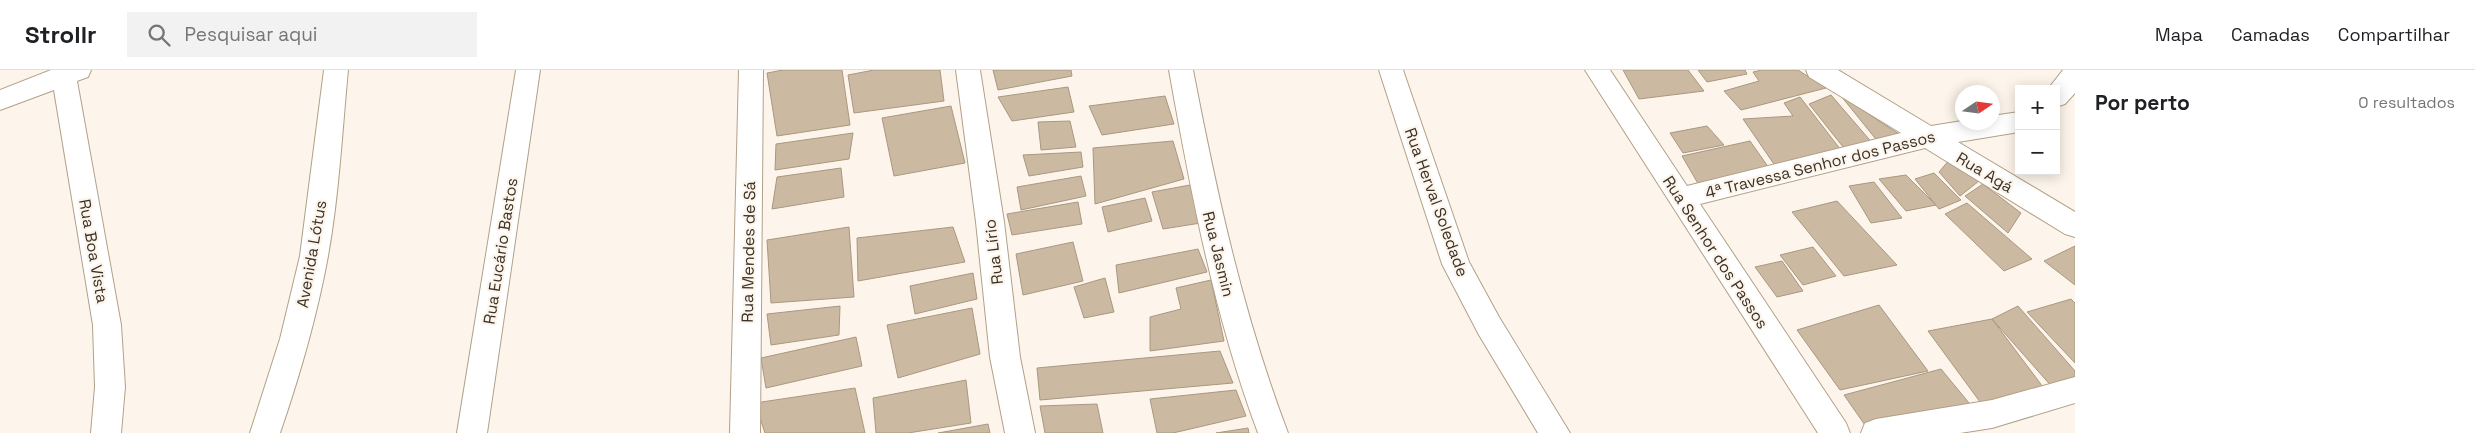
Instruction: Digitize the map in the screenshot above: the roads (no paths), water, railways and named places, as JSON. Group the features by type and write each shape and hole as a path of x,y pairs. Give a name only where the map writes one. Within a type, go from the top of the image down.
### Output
{"street":[{"name":"Avenida Lótus","path":"265,433 280,391 309,282 322,199 336,70"},
{"name":"Rua Eucário Bastos","path":"472,433 528,70"},
{"name":"Rua Mendes de Sá","path":"745,433 750,70"},
{"name":"Rua Lírio","path":"968,70 990,222 1005,357 1020,433"},
{"name":"Rua Jasmin","path":"1181,70 1211,228 1256,391 1273,433"},
{"name":"Rua Herval Soledade","path":"1391,70 1456,264 1489,326 1555,433"},
{"name":"Rua Senhor dos Passos","path":"1598,70 1835,433"},
{"name":"Rua Agá","path":"1818,70 2075,226"},
{"path":"2060,93 2067,85 2075,70"},
{"path":"0,100 68,72"},
{"name":"Rua Boa Vista","path":"68,72 107,325 110,387 106,433"},
{"name":"4ª Travessa Senhor dos Passos","path":"1681,198 1927,137 2015,123"},
{"path":"1876,433 1992,414 2075,390"}]}
